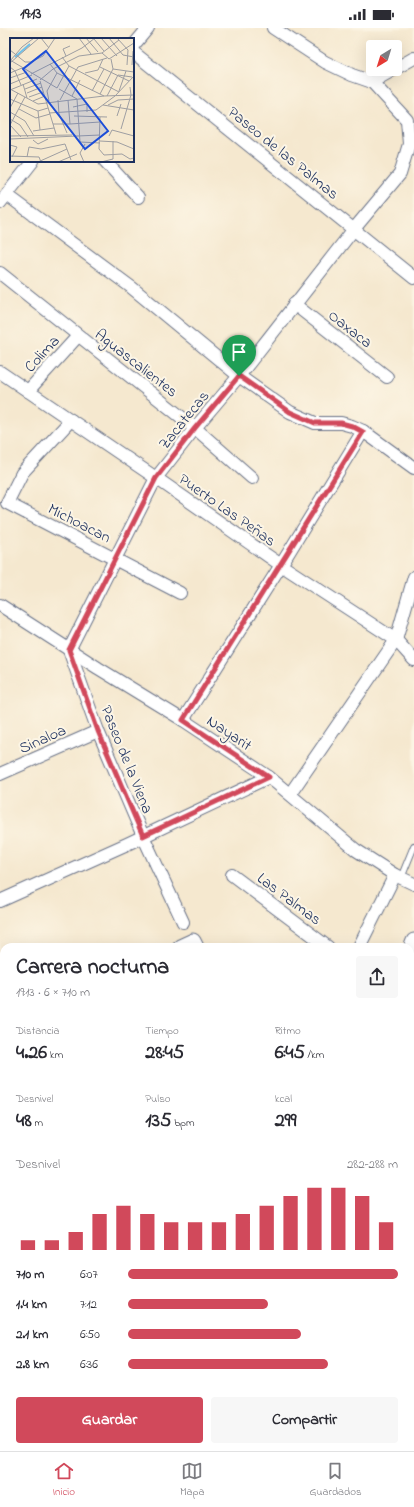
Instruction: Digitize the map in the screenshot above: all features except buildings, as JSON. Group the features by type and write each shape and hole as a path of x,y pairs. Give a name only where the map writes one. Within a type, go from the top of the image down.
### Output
{"street":[{"path":"134,45 148,28"},
{"path":"273,28 325,62 352,75 372,82 414,58"},
{"name":"Paseo de las Palmas","path":"134,53 414,278"},
{"name":"Zacatecas","path":"69,650 156,478 195,428 239,376 354,229 400,174 410,144 407,120 372,82"},
{"path":"31,162 3,199 131,287 239,376 290,412 315,423 341,423 352,426 363,432 414,468"},
{"path":"106,162 138,197"},
{"name":"Aguascalientes","path":"0,273 195,428 252,478"},
{"name":"Oaxaca","path":"294,304 387,377"},
{"name":"Colima","path":"28,391 78,336"},
{"name":"Puerto Las Peñas","path":"0,372 281,565 396,640 414,660"},
{"name":"Michoacan","path":"71,420 22,473 7,503 180,593"},
{"path":"183,720 363,432"},
{"path":"290,794 396,640 414,577"},
{"name":"Nayarit","path":"1,608 183,720 269,777 356,850 398,877 414,884"},
{"name":"Paseo de la Viena","path":"69,650 98,731 143,836 184,922"},
{"name":"Sinaloa","path":"0,774 98,731"},
{"path":"0,901 269,777"},
{"name":"Las Palmas","path":"232,875 323,943"},
{"path":"361,943 398,877"}],"lane":[{"path":"398,877 414,846"}],"route":[{"path":"239,376 290,412 315,423 341,423 352,426 363,432 183,720 269,777 143,836 98,731 69,650 156,478 195,428 239,376"}]}
